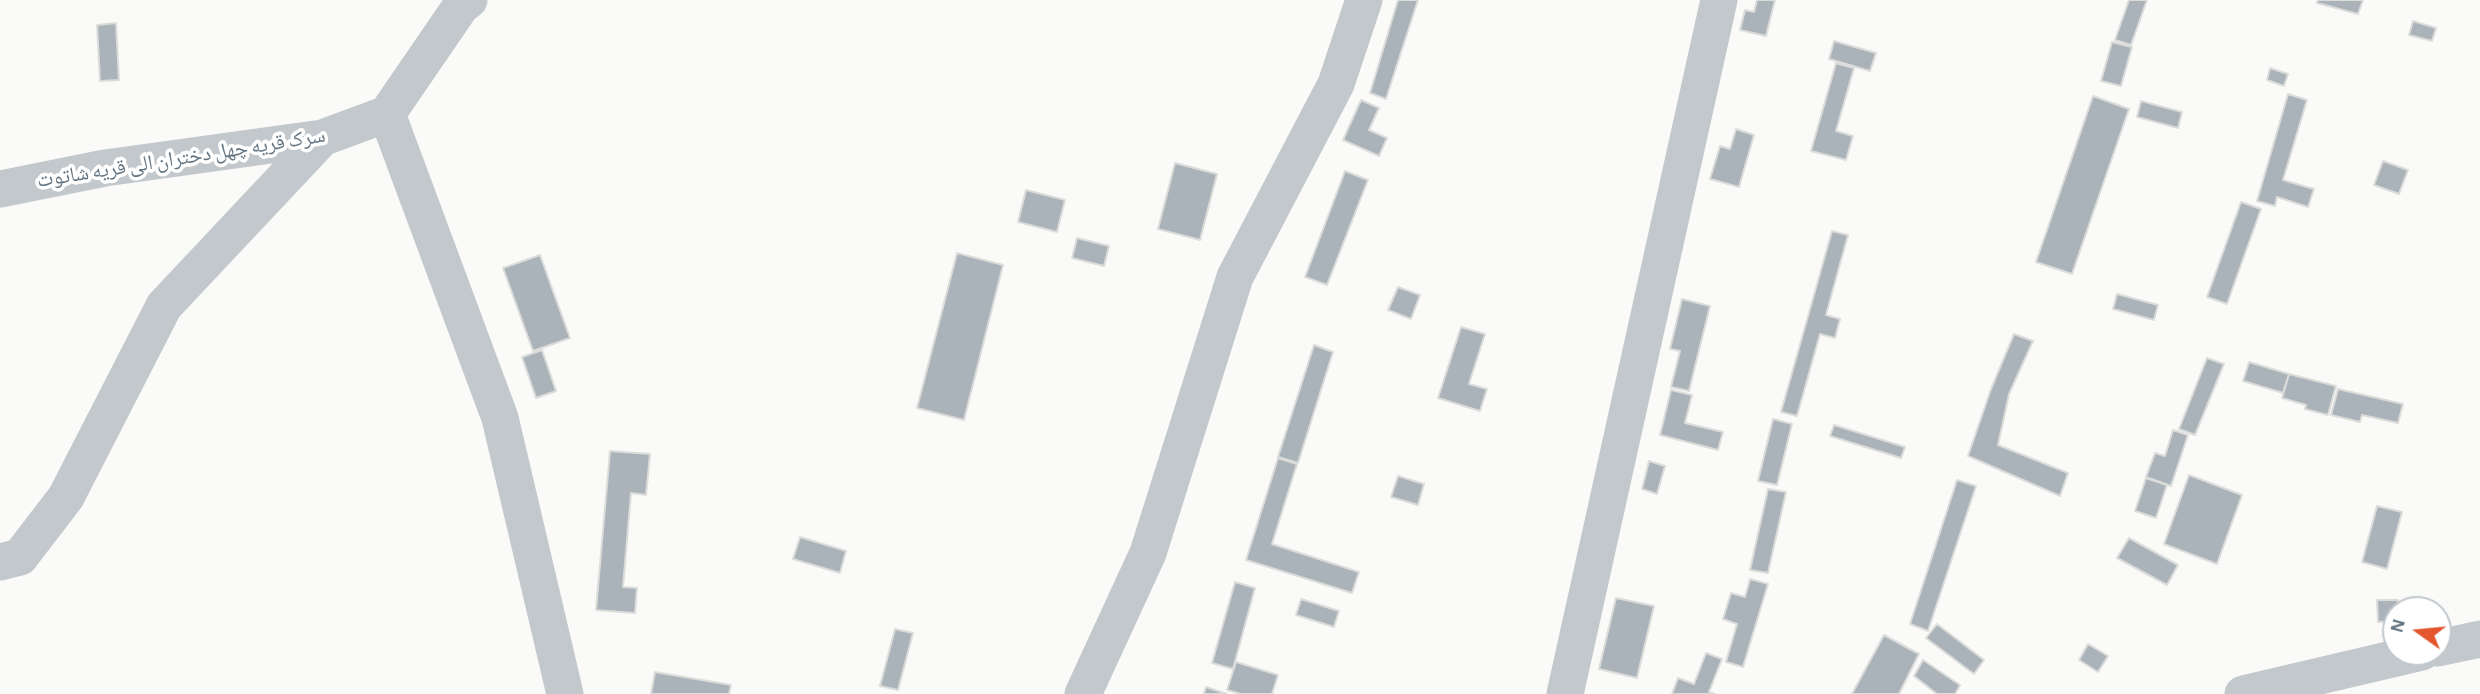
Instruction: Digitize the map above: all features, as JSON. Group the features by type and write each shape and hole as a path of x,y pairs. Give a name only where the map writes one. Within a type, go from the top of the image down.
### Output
{"street":[{"path":"469,0 461,6 387,114 500,418 565,694"},
{"path":"1083,694 1148,553 1235,277 1336,84 1364,0"},
{"path":"1564,694 1719,0"},
{"name":"سرک قریه چهل دختران الی قریه شاتوت","path":"0,189 105,168 322,138 387,114"},
{"path":"0,562 20,557 66,497 164,306 322,138"},
{"path":"2452,645 2480,639"},
{"path":"2243,694 2382,661"}],"building":[{"path":"1398,0 1418,0 1386,99 1370,93"},
{"path":"1757,0 1775,0 1766,36 1740,30 1745,10 1754,12"},
{"path":"2129,0 2147,0 2131,45 2115,40"},
{"path":"2318,0 2363,0 2358,14 2317,3"},
{"path":"2413,21 2436,28 2432,41 2409,35"},
{"path":"116,23 119,80 100,81 97,25"},
{"path":"1834,41 1876,53 1870,71 1829,59"},
{"path":"2112,42 2132,47 2121,86 2101,81"},
{"path":"1836,63 1854,68 1836,131 1853,136 1846,160 1811,151"},
{"path":"2270,68 2288,74 2284,86 2267,80"},
{"path":"2288,94 2307,100 2283,180 2314,189 2308,207 2277,197 2275,206 2257,201"},
{"path":"2093,96 2129,109 2072,274 2036,262"},
{"path":"1361,100 1379,108 1369,130 1387,138 1379,156 1343,140"},
{"path":"2141,101 2182,112 2178,128 2137,117"},
{"path":"1736,129 1754,135 1739,187 1710,179 1720,146 1730,149"},
{"path":"2383,161 2408,170 2399,194 2374,185"},
{"path":"1175,163 1217,174 1200,240 1158,229"},
{"path":"1345,171 1368,180 1327,285 1305,277"},
{"path":"1026,190 1065,200 1057,232 1018,222"},
{"path":"2241,202 2261,209 2227,304 2207,297"},
{"path":"1832,231 1848,235 1826,315 1840,319 1835,338 1820,334 1797,416 1781,412"},
{"path":"1077,238 1109,246 1104,266 1072,258"},
{"path":"957,253 1003,265 964,420 917,408"},
{"path":"540,255 570,338 533,351 503,268"},
{"path":"1398,287 1420,295 1411,319 1388,310"},
{"path":"2117,294 2158,305 2154,320 2113,309"},
{"path":"1682,299 1710,306 1689,391 1671,387 1680,351 1670,349"},
{"path":"1461,327 1485,334 1469,384 1487,389 1480,411 1438,398"},
{"path":"2014,334 2033,341 2009,394 1998,445 2068,473 2060,496 1968,456 1991,389"},
{"path":"1314,345 1333,352 1298,463 1278,457"},
{"path":"542,350 556,391 536,398 522,357"},
{"path":"2207,358 2224,364 2195,435 2179,429"},
{"path":"2249,362 2289,374 2283,393 2243,381"},
{"path":"2289,374 2336,386 2328,415 2305,409 2306,405 2282,398"},
{"path":"2338,389 2403,404 2398,423 2362,415 2360,422 2331,415"},
{"path":"1671,390 1692,395 1685,423 1723,432 1718,450 1660,435"},
{"path":"1773,419 1792,424 1777,485 1758,481"},
{"path":"1834,425 1905,447 1901,458 1830,436"},
{"path":"2173,430 2188,435 2171,486 2146,477 2155,453 2165,456"},
{"path":"610,451 650,454 646,495 631,493 623,587 637,588 635,613 596,610"},
{"path":"1278,458 1297,464 1272,544 1359,572 1352,593 1246,560"},
{"path":"1649,461 1665,466 1657,494 1642,489"},
{"path":"2189,475 2242,495 2217,564 2164,544"},
{"path":"1398,476 1424,484 1418,505 1391,497"},
{"path":"2146,478 2167,485 2156,518 2135,511"},
{"path":"1957,480 1976,486 1928,631 1910,624"},
{"path":"1768,489 1786,492 1768,573 1750,570"},
{"path":"2377,506 2402,512 2387,569 2362,562"},
{"path":"800,537 846,551 840,573 793,559"},
{"path":"2129,538 2178,565 2167,585 2117,558"},
{"path":"1750,579 1768,584 1743,667 1726,662 1737,624 1723,619 1731,593 1745,597"},
{"path":"1235,582 1255,588 1233,669 1212,663"},
{"path":"1616,598 1654,606 1637,678 1599,669"},
{"path":"1301,599 1339,611 1334,627 1296,615"},
{"path":"2377,600 2382,600 2382,622 2378,622"},
{"path":"1937,624 1984,660 1974,674 1926,638"},
{"path":"895,629 913,633 898,690 880,686"},
{"path":"1884,635 1919,654 1899,694 1852,694"},
{"path":"2088,644 2108,656 2098,672 2079,660"},
{"path":"1706,653 1722,659 1709,692 1715,694 1672,694 1678,678 1694,684"},
{"path":"1923,660 1960,685 1955,694 1937,694 1914,676"},
{"path":"1236,662 1278,675 1272,694 1241,694 1227,690"},
{"path":"655,672 731,685 729,694 651,694"},
{"path":"1206,687 1227,694 1204,694"}]}
